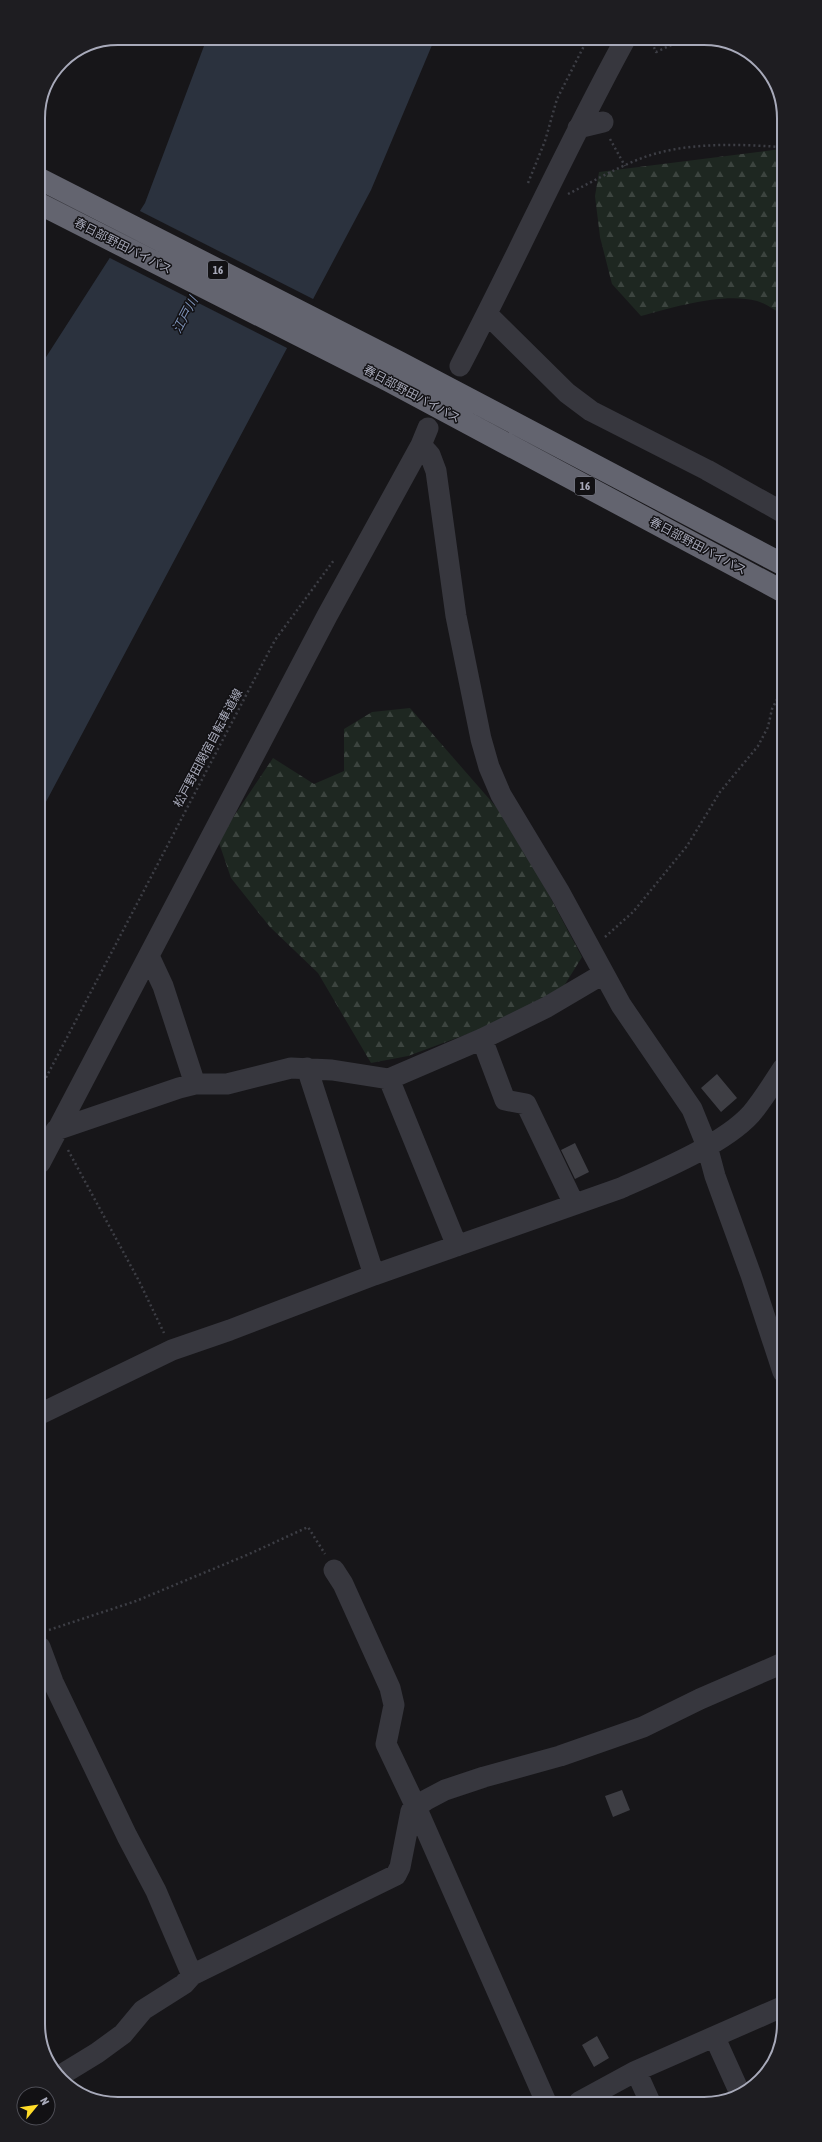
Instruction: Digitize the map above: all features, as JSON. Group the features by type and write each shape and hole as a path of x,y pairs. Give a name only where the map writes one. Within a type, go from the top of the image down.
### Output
{"highway":[{"name":"春日部野田バイパス","path":"45,182 399,362 777,561"},
{"name":"春日部野田バイパス","path":"45,207 389,382 777,588"}],"street":[{"path":"460,366 578,128 622,45"},
{"path":"578,128 602,123"},
{"path":"487,314 567,393 591,411 706,470 777,509"},
{"path":"45,1153 327,616 424,437 436,471 456,616 481,739 489,767 501,795 560,892 603,974 645,1042 692,1109 707,1146 715,1176 751,1275 777,1354"},
{"path":"149,956 163,986 195,1084"},
{"path":"57,1130 179,1088 195,1084 227,1084 291,1068 308,1068 389,1078 482,1040 547,1007 603,974"},
{"path":"482,1040 505,1100 526,1104 574,1204"},
{"path":"308,1068 374,1275"},
{"path":"45,1412 172,1350 230,1330 374,1275 621,1188 707,1146 750,1114 777,1076"},
{"path":"389,1078 456,1246"},
{"path":"334,1570 343,1584 390,1688 394,1705 386,1744 416,1807 544,2097"},
{"path":"45,1662 46,1685 156,1891 192,1975"},
{"path":"64,2074 123,2034 143,2010 184,1984 192,1975 396,1875 400,1867 412,1811 416,1807 445,1790 471,1781 560,1756 643,1727 700,1699 777,1666"},
{"path":"588,2097 636,2071 715,2038 777,2009"},
{"path":"715,2038 738,2088"},
{"path":"636,2071 648,2097"}],"path":[{"path":"653,45 656,52 672,45"},
{"path":"602,123 625,166"},
{"path":"565,196 642,158 682,148 716,145 777,147"},
{"name":"松戸野田関宿自転車道線","path":"45,1081 275,640 338,555"},
{"path":"589,949 616,929 633,912 686,846 720,792 758,746 768,727 772,709 777,700"},
{"path":"57,1130 139,1281 172,1350"},
{"path":"45,1639 247,1555 308,1527 334,1570"}],"green space":[{"path":"777,150 777,311 757,301 730,298 699,302 641,316 612,284 600,237 595,196 599,172"},
{"path":"410,708 511,824 582,957 554,1002 408,1056 371,1063 318,973 270,927 231,878 218,840 273,758 314,784 344,771 344,729 372,712"}],"water":[{"name":"江戸川","path":"204,45 432,45 371,190 45,804 45,359 145,203"}],"pier":[{"path":"138,210 315,300 289,349 108,257"}],"building":[{"path":"717,1074 737,1098 721,1112 701,1088"},
{"path":"575,1143 589,1172 575,1179 561,1150"},
{"path":"622,1790 630,1810 613,1817 605,1796"},
{"path":"597,2036 609,2058 594,2067 582,2045"}]}
